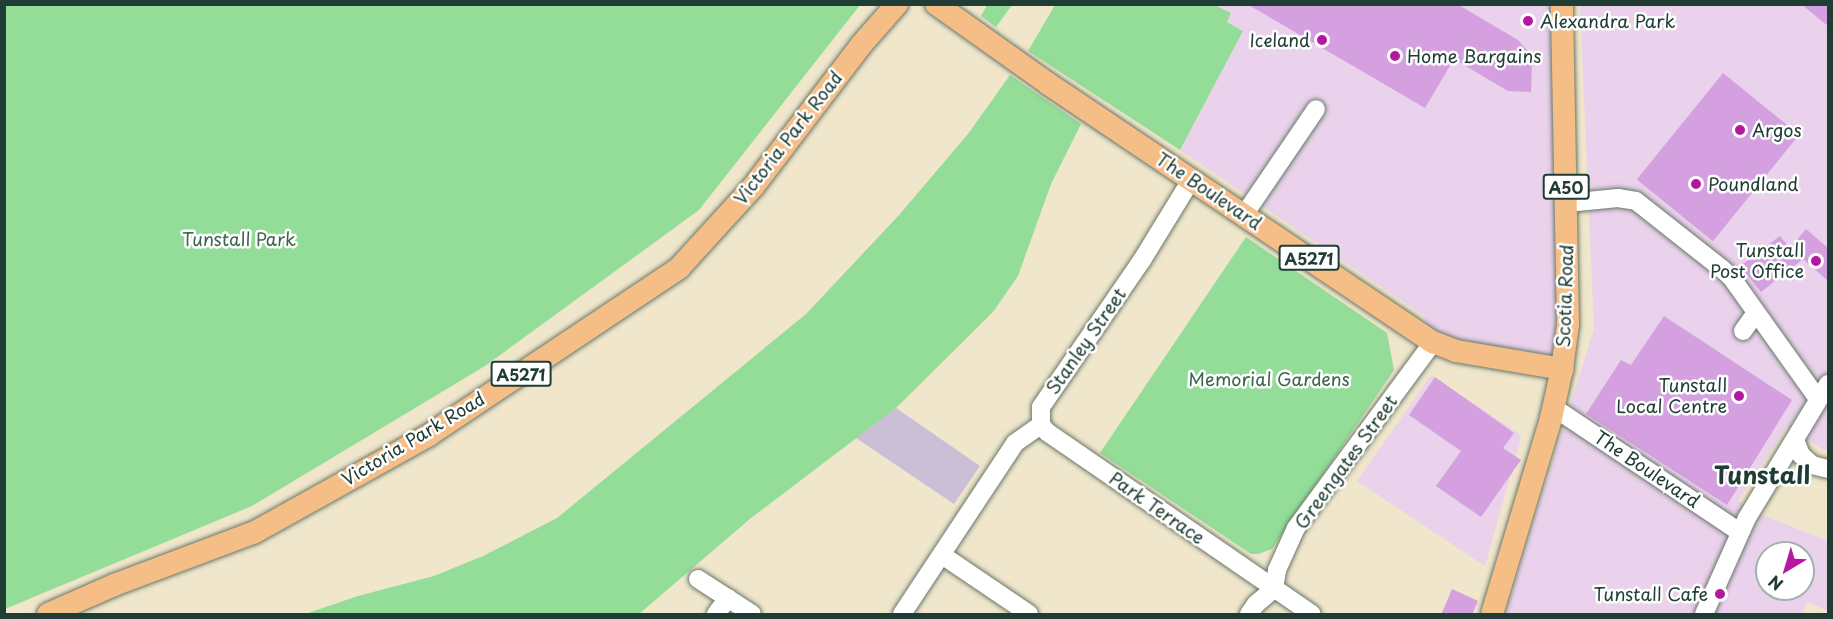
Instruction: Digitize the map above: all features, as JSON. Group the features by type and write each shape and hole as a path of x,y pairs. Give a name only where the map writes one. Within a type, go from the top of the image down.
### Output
{"main road":[{"name":"Victoria Park Road","path":"48,615 114,585 255,532 429,435 679,268 753,187 861,45 897,4"},
{"name":"The Boulevard","path":"936,4 1047,83 1433,342 1456,351 1562,369"},
{"name":"Scotia Road","path":"1492,615 1553,407 1562,369 1568,324 1562,4"}],"street":[{"path":"1244,215 1316,109"},
{"name":"Stanley Street","path":"1041,425 1041,407 1142,260 1191,180"},
{"path":"1567,203 1618,198 1636,201 1731,277 1755,314 1818,399"},
{"path":"1743,331 1755,314"},
{"name":"Greengates Street","path":"1274,589 1277,570 1296,528 1433,342"},
{"path":"1704,615 1740,532 1828,384"},
{"name":"The Boulevard","path":"1553,407 1740,532"},
{"path":"902,615 1015,443 1041,425"},
{"name":"Park Terrace","path":"1041,425 1047,432 1312,615"},
{"path":"1795,440 1801,455 1812,465 1828,469"},
{"path":"942,555 1029,615"},
{"path":"698,579 752,615"},
{"path":"1252,610 1274,589"},
{"path":"716,615 728,597"}],"shaded area":[{"path":"1214,5 1562,5 1562,369 1433,342 1424,316 1180,150 1243,31 1227,22 1231,13"},
{"path":"1580,5 1828,5 1828,450 1822,449 1787,426 1738,501 1760,514 1828,541 1828,611 1807,602 1802,614 1505,614 1594,329"},
{"path":"1431,375 1518,433 1521,438 1485,566 1357,481"},
{"path":"896,408 980,466 954,504 856,438"}],"green space":[{"name":"Tunstall Park","path":"5,4 860,5 699,210 485,366 252,506 5,609"},
{"path":"987,5 1012,5 996,27 981,16"},
{"path":"1055,5 1214,5 1231,13 1227,22 1243,31 1180,150 1028,51"},
{"path":"1010,75 1081,124 1051,184 1018,276 993,312 896,408 751,518 639,614 305,614 358,596 434,576 483,556 557,518 806,314 900,214 968,134"},
{"name":"Memorial Gardens","path":"1246,237 1387,333 1394,370 1272,549 1258,554 1251,554 1100,453"}],"building":[{"name":"Home Bargains","path":"1247,4 1457,4 1518,40 1527,50 1532,63 1531,92 1508,91 1454,59 1425,108"},
{"path":"1801,4 1828,4 1828,26"},
{"path":"1723,73 1799,135 1713,241 1637,179"},
{"path":"1806,229 1828,248 1828,281 1803,259 1761,292 1740,266 1780,236 1790,248"},
{"path":"1664,316 1792,400 1727,505 1586,414 1621,360 1631,365"},
{"path":"1435,377 1514,433 1503,448 1521,460 1481,517 1436,486 1461,451 1409,415"},
{"path":"1452,589 1478,601 1472,615 1441,615"}],"place":[{"name":"Alexandra Park","path":"1528,21"},
{"name":"Iceland","path":"1322,40"},
{"name":"Home Bargains","path":"1395,56"},
{"name":"Argos","path":"1740,130"},
{"name":"Poundland","path":"1696,184"},
{"name":"Tunstall Post Office","path":"1816,261"},
{"name":"Tunstall Local Centre","path":"1739,396"},
{"name":"Tunstall Cafe","path":"1720,594"}],"district":[{"name":"Tunstall","path":"1762,475"}]}
